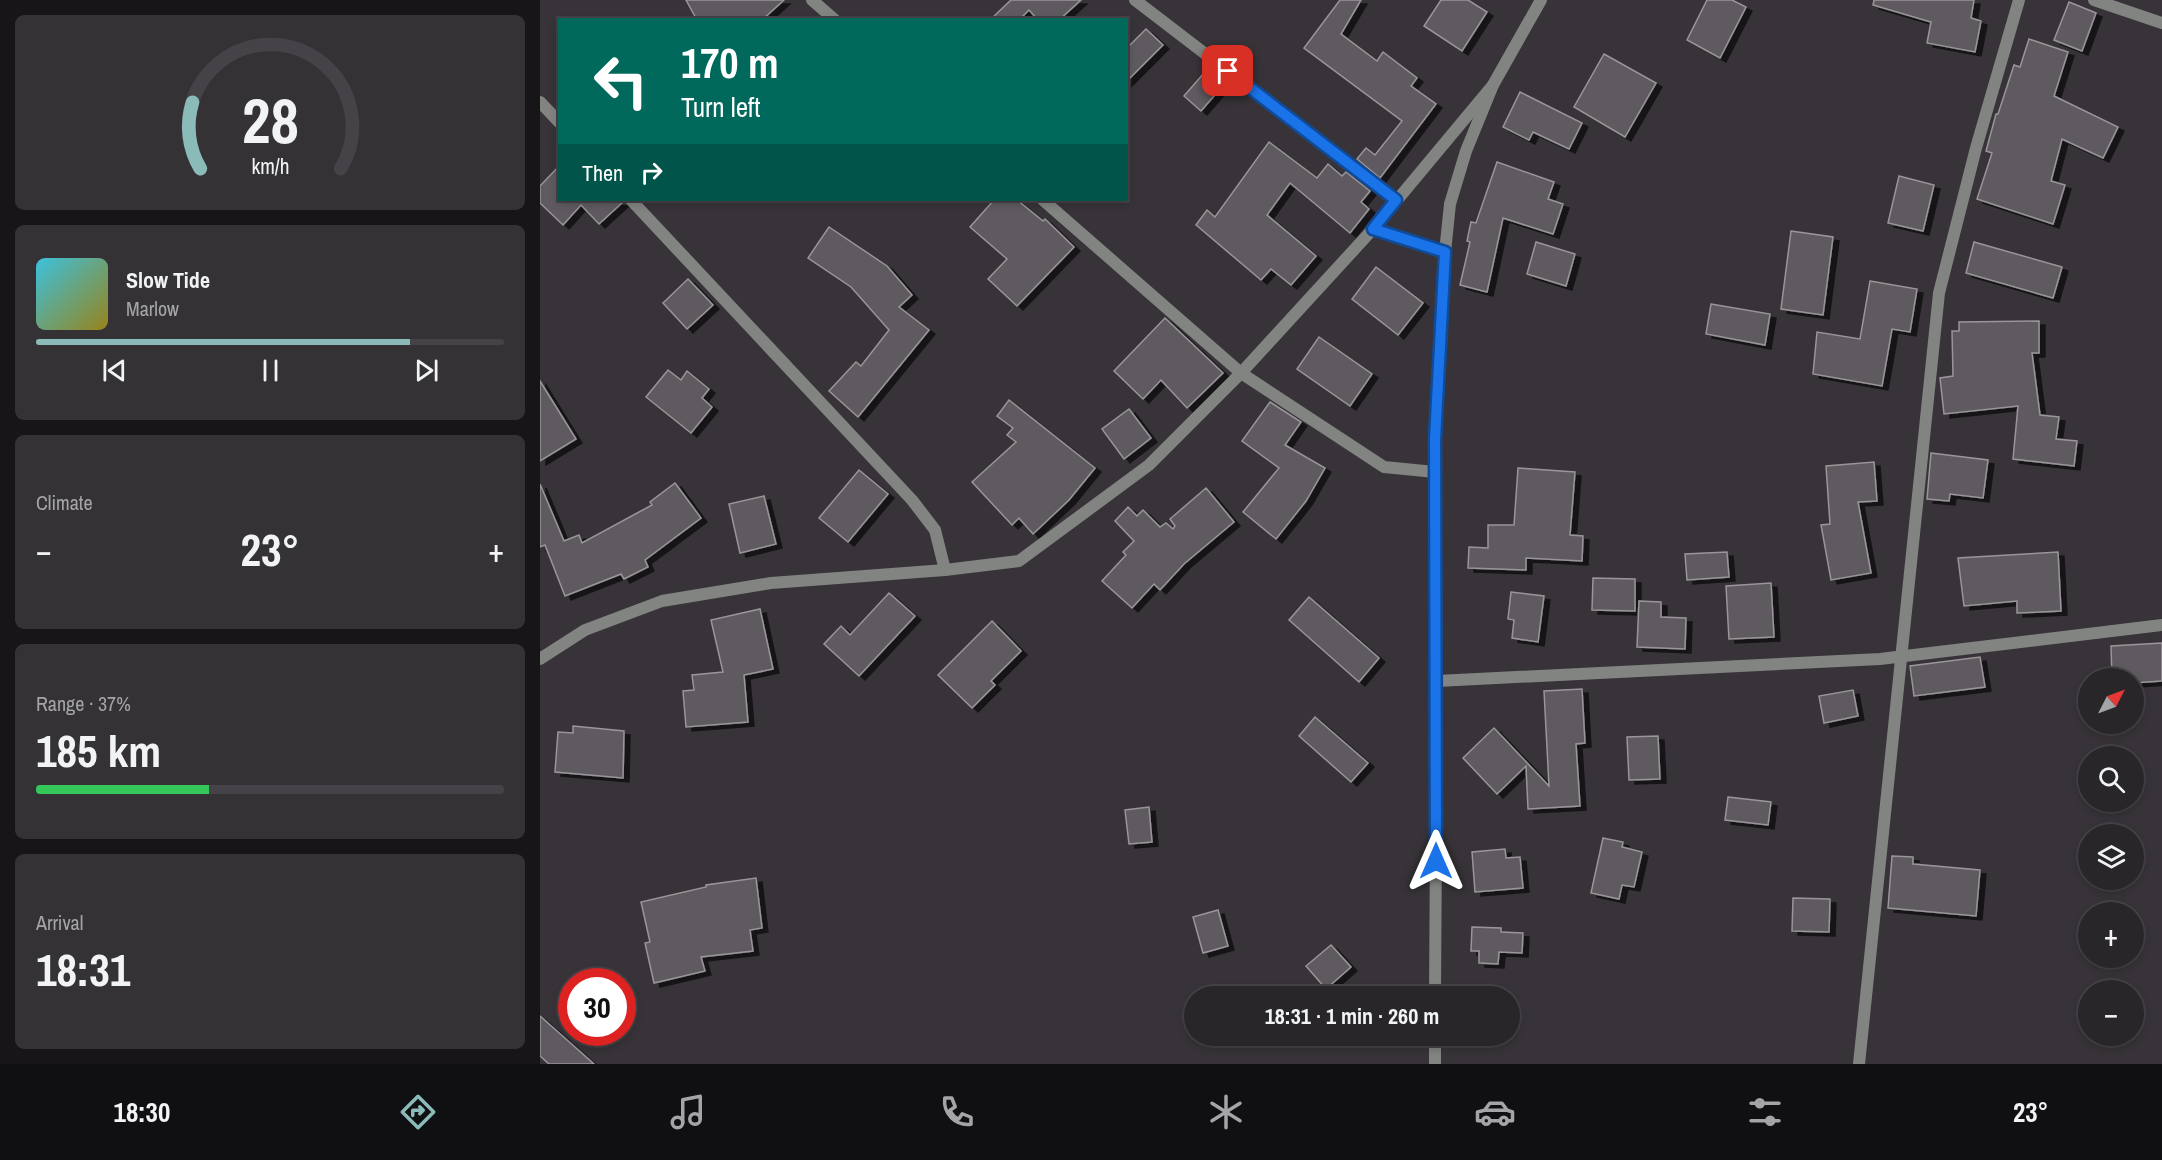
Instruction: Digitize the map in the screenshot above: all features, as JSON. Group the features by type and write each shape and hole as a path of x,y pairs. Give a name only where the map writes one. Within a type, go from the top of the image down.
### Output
{"street":[{"path":"812,0 833,18"},
{"path":"1135,0 1396,200"},
{"path":"1859,1064 1899,657 1939,293 1976,148 2019,0"},
{"path":"2094,0 2162,23"},
{"path":"1435,986 1437,681 1435,472 1445,252 1450,204 1466,151 1493,85 1538,1"},
{"path":"540,658 585,630 662,601 771,583 945,570 1019,561 1149,465 1241,373 1373,229 1493,85"},
{"path":"540,102 558,121"},
{"path":"632,201 912,500 935,530 945,570"},
{"path":"1044,201 1241,373 1384,466 1435,472"},
{"path":"1373,229 1445,252"},
{"path":"1437,681 1899,657 2162,625"},
{"path":"1435,1046 1435,1064"}],"building":[{"path":"686,0 784,0 764,18 696,18"},
{"path":"1011,0 1081,0 1061,18 1036,18 1029,10 1021,18 992,18"},
{"path":"1340,0 1361,0 1341,34 1377,61 1383,52 1417,78 1411,86 1436,104 1380,178 1357,159 1366,148 1375,155 1402,121 1304,48"},
{"path":"1441,0 1468,0 1487,12 1462,51 1424,26"},
{"path":"1707,0 1732,0 1746,7 1720,58 1687,40"},
{"path":"1874,0 1974,0 1971,18 1981,21 1975,52 1927,43 1931,22 1873,5"},
{"path":"2069,2 2096,13 2082,51 2054,40"},
{"path":"1146,29 1163,45 1128,80 1128,47"},
{"path":"2029,39 2068,52 2054,96 2118,127 2103,158 2062,139 2051,181 2065,185 2053,224 1977,199 1992,153 1986,151 1996,114 1998,114 2014,65 2020,67"},
{"path":"1604,54 1656,83 1625,137 1574,107"},
{"path":"1204,73 1221,88 1201,111 1184,96"},
{"path":"1520,92 1582,123 1569,149 1533,132 1529,140 1503,127"},
{"path":"1269,142 1317,178 1328,164 1342,176 1346,172 1370,191 1361,202 1369,209 1350,233 1290,183 1267,215 1316,256 1291,285 1271,269 1261,280 1196,225 1207,210 1215,217"},
{"path":"1497,162 1554,182 1548,199 1563,204 1553,234 1503,218 1487,292 1460,285 1470,242 1467,241 1471,222 1476,223"},
{"path":"558,167 558,201 623,202 599,224 581,205 563,225 540,203 540,186"},
{"path":"1899,176 1934,185 1923,231 1888,223"},
{"path":"993,201 1018,201 1043,221 1045,219 1074,247 1017,306 988,279 1007,259 970,227"},
{"path":"829,227 887,266 912,295 899,307 929,330 858,417 829,391 856,362 861,366 889,330 851,287 808,258"},
{"path":"1791,231 1833,237 1823,315 1781,309"},
{"path":"1536,242 1575,254 1566,286 1527,274"},
{"path":"1974,242 2062,267 2053,298 1966,273"},
{"path":"1376,267 1423,303 1398,335 1352,299"},
{"path":"688,279 713,305 687,329 663,303"},
{"path":"1870,281 1917,289 1910,332 1892,329 1882,386 1813,374 1817,332 1860,339"},
{"path":"1711,304 1770,314 1765,345 1706,334"},
{"path":"1165,318 1223,373 1187,408 1161,380 1143,399 1114,371"},
{"path":"2039,321 2039,353 2032,353 2040,415 2059,417 2056,439 2077,441 2074,466 2013,459 2018,406 1944,414 1940,378 1953,376 1952,331 1959,331 1959,322"},
{"path":"1319,337 1372,374 1350,406 1297,369"},
{"path":"668,370 681,380 687,371 709,389 702,398 712,407 691,433 646,397"},
{"path":"540,381 576,439 540,461"},
{"path":"1009,400 1095,468 1069,500 1033,534 1019,518 1012,525 972,482 1016,442 1007,435 1013,428 997,416"},
{"path":"1270,402 1301,422 1285,445 1325,468 1306,501 1276,539 1243,512 1279,468 1242,441"},
{"path":"1129,409 1151,438 1124,459 1102,429"},
{"path":"1931,453 1988,460 1983,498 1950,494 1949,501 1927,499"},
{"path":"1874,462 1877,501 1858,502 1871,573 1831,580 1821,525 1830,524 1826,466"},
{"path":"1518,468 1575,472 1570,535 1583,536 1582,561 1526,558 1526,570 1468,568 1469,547 1488,548 1488,525 1514,525"},
{"path":"859,470 888,494 848,542 819,518"},
{"path":"675,483 701,518 645,560 648,567 624,579 621,574 565,596 545,545 540,547 540,484 564,541 579,535 582,543 652,505 650,502"},
{"path":"1206,488 1234,522 1184,564 1160,590 1154,584 1132,608 1102,581 1126,555 1123,552 1134,541 1115,521 1128,507 1137,516 1143,510 1160,527 1166,523 1173,529 1175,526 1170,519"},
{"path":"764,496 776,544 740,553 729,504"},
{"path":"1727,552 1729,577 1687,580 1685,554"},
{"path":"2058,552 2061,611 2017,613 2017,601 1964,606 1958,558"},
{"path":"1593,578 1635,579 1635,611 1592,610"},
{"path":"1771,583 1774,637 1729,639 1726,586"},
{"path":"1511,592 1544,596 1538,642 1512,638 1514,620 1508,619"},
{"path":"889,593 915,616 859,676 824,644 841,626 850,635"},
{"path":"1309,597 1379,658 1359,682 1289,620"},
{"path":"1639,601 1661,602 1661,617 1686,618 1685,649 1637,647"},
{"path":"760,609 773,669 744,675 748,722 686,727 683,691 694,690 692,675 723,672 711,620"},
{"path":"992,621 1021,651 991,681 995,685 972,708 938,675"},
{"path":"2162,643 2162,681 2144,682 2144,668 2112,668 2111,646"},
{"path":"1980,657 1985,687 1914,696 1910,666"},
{"path":"1582,689 1585,743 1576,744 1580,806 1528,809 1526,766 1497,794 1463,758 1494,728 1549,786 1544,691"},
{"path":"1853,690 1858,716 1824,723 1819,696"},
{"path":"1315,717 1368,763 1351,782 1299,736"},
{"path":"573,726 624,731 623,778 555,772 558,732 573,733"},
{"path":"1658,736 1660,779 1629,780 1627,737"},
{"path":"1728,797 1771,802 1768,825 1725,820"},
{"path":"1149,807 1152,842 1129,844 1125,810"},
{"path":"1603,838 1623,842 1622,847 1642,852 1634,887 1622,885 1619,899 1591,893"},
{"path":"1505,849 1506,858 1520,857 1523,888 1475,892 1472,852"},
{"path":"1892,856 1913,857 1913,864 1980,870 1976,916 1888,908"},
{"path":"756,878 762,928 750,930 753,951 701,957 705,971 654,983 645,943 650,942 641,902 706,887 706,885"},
{"path":"1793,898 1830,899 1829,932 1792,931"},
{"path":"1218,910 1228,946 1203,953 1193,917"},
{"path":"1472,927 1501,928 1501,932 1523,933 1522,953 1499,952 1498,964 1479,963 1479,951 1471,951"},
{"path":"1331,945 1351,967 1329,986 1323,986 1306,966"},
{"path":"540,1016 558,1032 558,1046 574,1046 594,1064 549,1064 540,1056"}],"route":[{"path":"1228,71 1396,200 1373,229 1445,252 1435,439 1436,861"}]}
